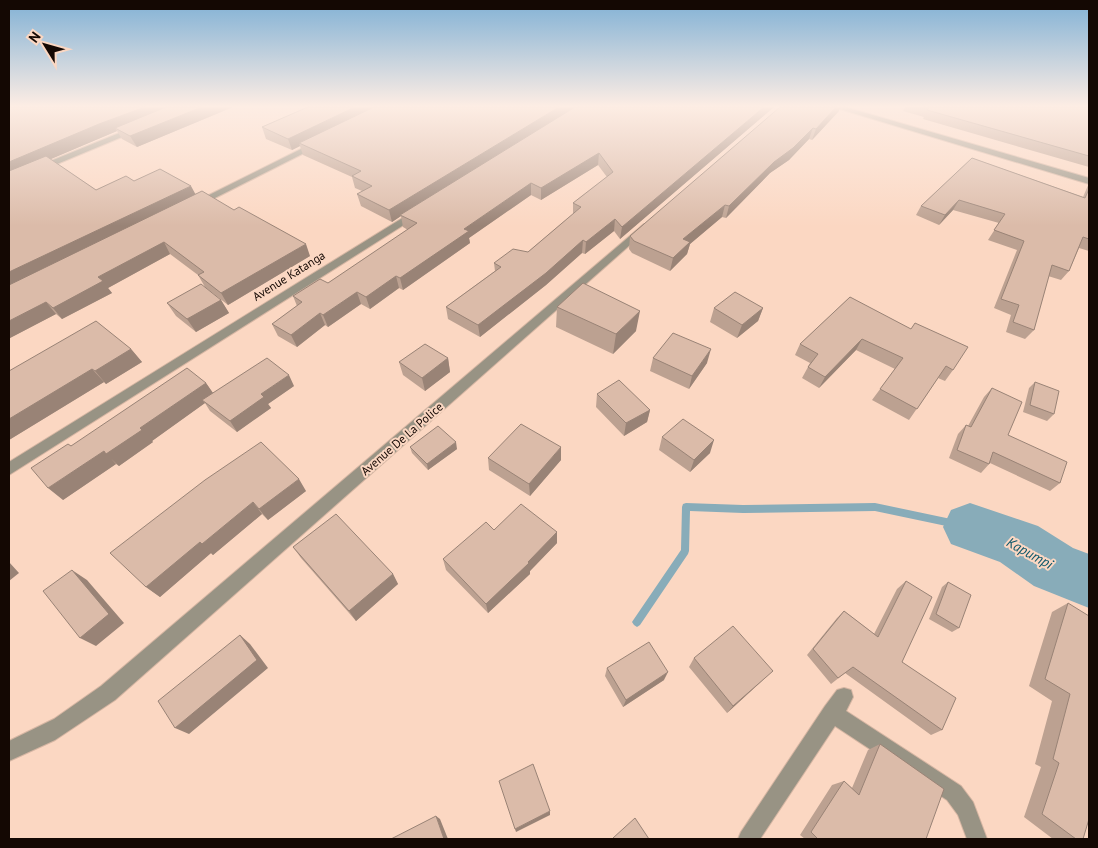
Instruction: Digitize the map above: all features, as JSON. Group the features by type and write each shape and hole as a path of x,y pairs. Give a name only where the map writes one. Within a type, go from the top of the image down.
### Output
{"street":[{"path":"9,181 94,147"},
{"path":"186,209 312,147"},
{"path":"972,147 1089,181"},
{"name":"Avenue Katanga","path":"9,469 426,206"},
{"name":"Avenue De La Police","path":"9,751 39,740 74,719 108,693 654,219"},
{"path":"748,839 838,705 954,793 966,808 977,839"}],"building":[{"path":"9,147 46,147 9,162"},
{"path":"307,147 494,147 389,210 357,194 372,186 352,176 361,171"},
{"path":"511,147 717,147 622,227 615,219 586,242 583,240 546,273 478,325 446,307 501,267 494,263 513,249 528,252 581,207 573,203 613,172 599,153 541,188 531,183 464,229 469,231 400,278 396,276 366,297 357,292 323,315 320,313 291,335 272,324 302,302 293,296 320,279 328,283 417,223 400,215"},
{"path":"734,147 794,147 774,162 729,206 725,205 683,239 690,242 673,258 634,241 630,236"},
{"path":"1056,147 1089,147 1089,156"},
{"path":"46,156 96,190 126,176 134,181 160,169 191,186 9,272 9,171"},
{"path":"972,158 1085,198 1089,189 1089,239 1083,237 1069,271 1052,265 1034,330 1013,322 1019,305 1001,299 1024,241 994,230 1005,214 959,200 945,215 921,206"},
{"path":"202,191 234,210 239,207 306,244 221,293 198,275 204,272 164,242 98,277 103,281 53,308 46,302 9,321 9,285"},
{"path":"583,283 640,311 616,334 557,307"},
{"path":"201,284 221,300 187,319 167,303"},
{"path":"735,292 763,308 742,325 714,308"},
{"path":"850,297 911,329 915,323 968,347 953,370 946,366 917,409 880,389 903,358 862,339 825,377 808,367 818,354 800,344"},
{"path":"96,321 131,349 95,371 92,369 9,419 9,371"},
{"path":"673,333 711,349 692,376 653,358"},
{"path":"425,344 448,358 422,378 399,362"},
{"path":"267,358 289,375 261,394 264,397 230,421 202,400"},
{"path":"187,368 206,383 140,428 142,430 106,454 104,451 48,488 31,468 68,444 71,446"},
{"path":"619,380 650,410 626,423 597,394"},
{"path":"1035,382 1059,391 1054,414 1030,405"},
{"path":"992,388 1022,402 1008,435 1067,462 1060,483 993,452 989,464 957,450 966,425 971,427"},
{"path":"683,419 714,440 694,460 662,437"},
{"path":"521,424 561,447 529,484 488,458"},
{"path":"438,426 456,442 427,464 410,447"},
{"path":"261,442 299,479 259,509 253,502 202,544 200,542 146,587 110,553 205,480"},
{"path":"521,504 557,532 529,563 486,604 443,559 486,522 494,530"},
{"path":"336,514 393,574 349,611 293,547"},
{"path":"72,570 109,614 80,638 43,591"},
{"path":"906,581 932,597 902,662 956,698 942,730 853,667 838,678 813,649 844,611 878,637"},
{"path":"948,582 971,595 959,628 936,614"},
{"path":"1068,603 1089,616 1089,819 1083,839 1076,839 1042,814 1059,763 1053,759 1070,694 1045,679"},
{"path":"733,626 773,671 733,706 694,658"},
{"path":"240,635 257,660 175,728 158,701"},
{"path":"649,642 668,672 626,700 607,668"},
{"path":"880,744 944,789 926,839 818,839 811,832 844,781 859,795"},
{"path":"533,764 550,811 515,829 499,781"},
{"path":"436,816 444,839 391,839"},
{"path":"635,818 649,839 613,839 613,838"}],"waterway":[{"path":"637,622 685,551 686,507 743,509 875,507 970,527"},
{"name":"Kapumpi","path":"970,527 1019,544 1054,567 1089,581"}]}
